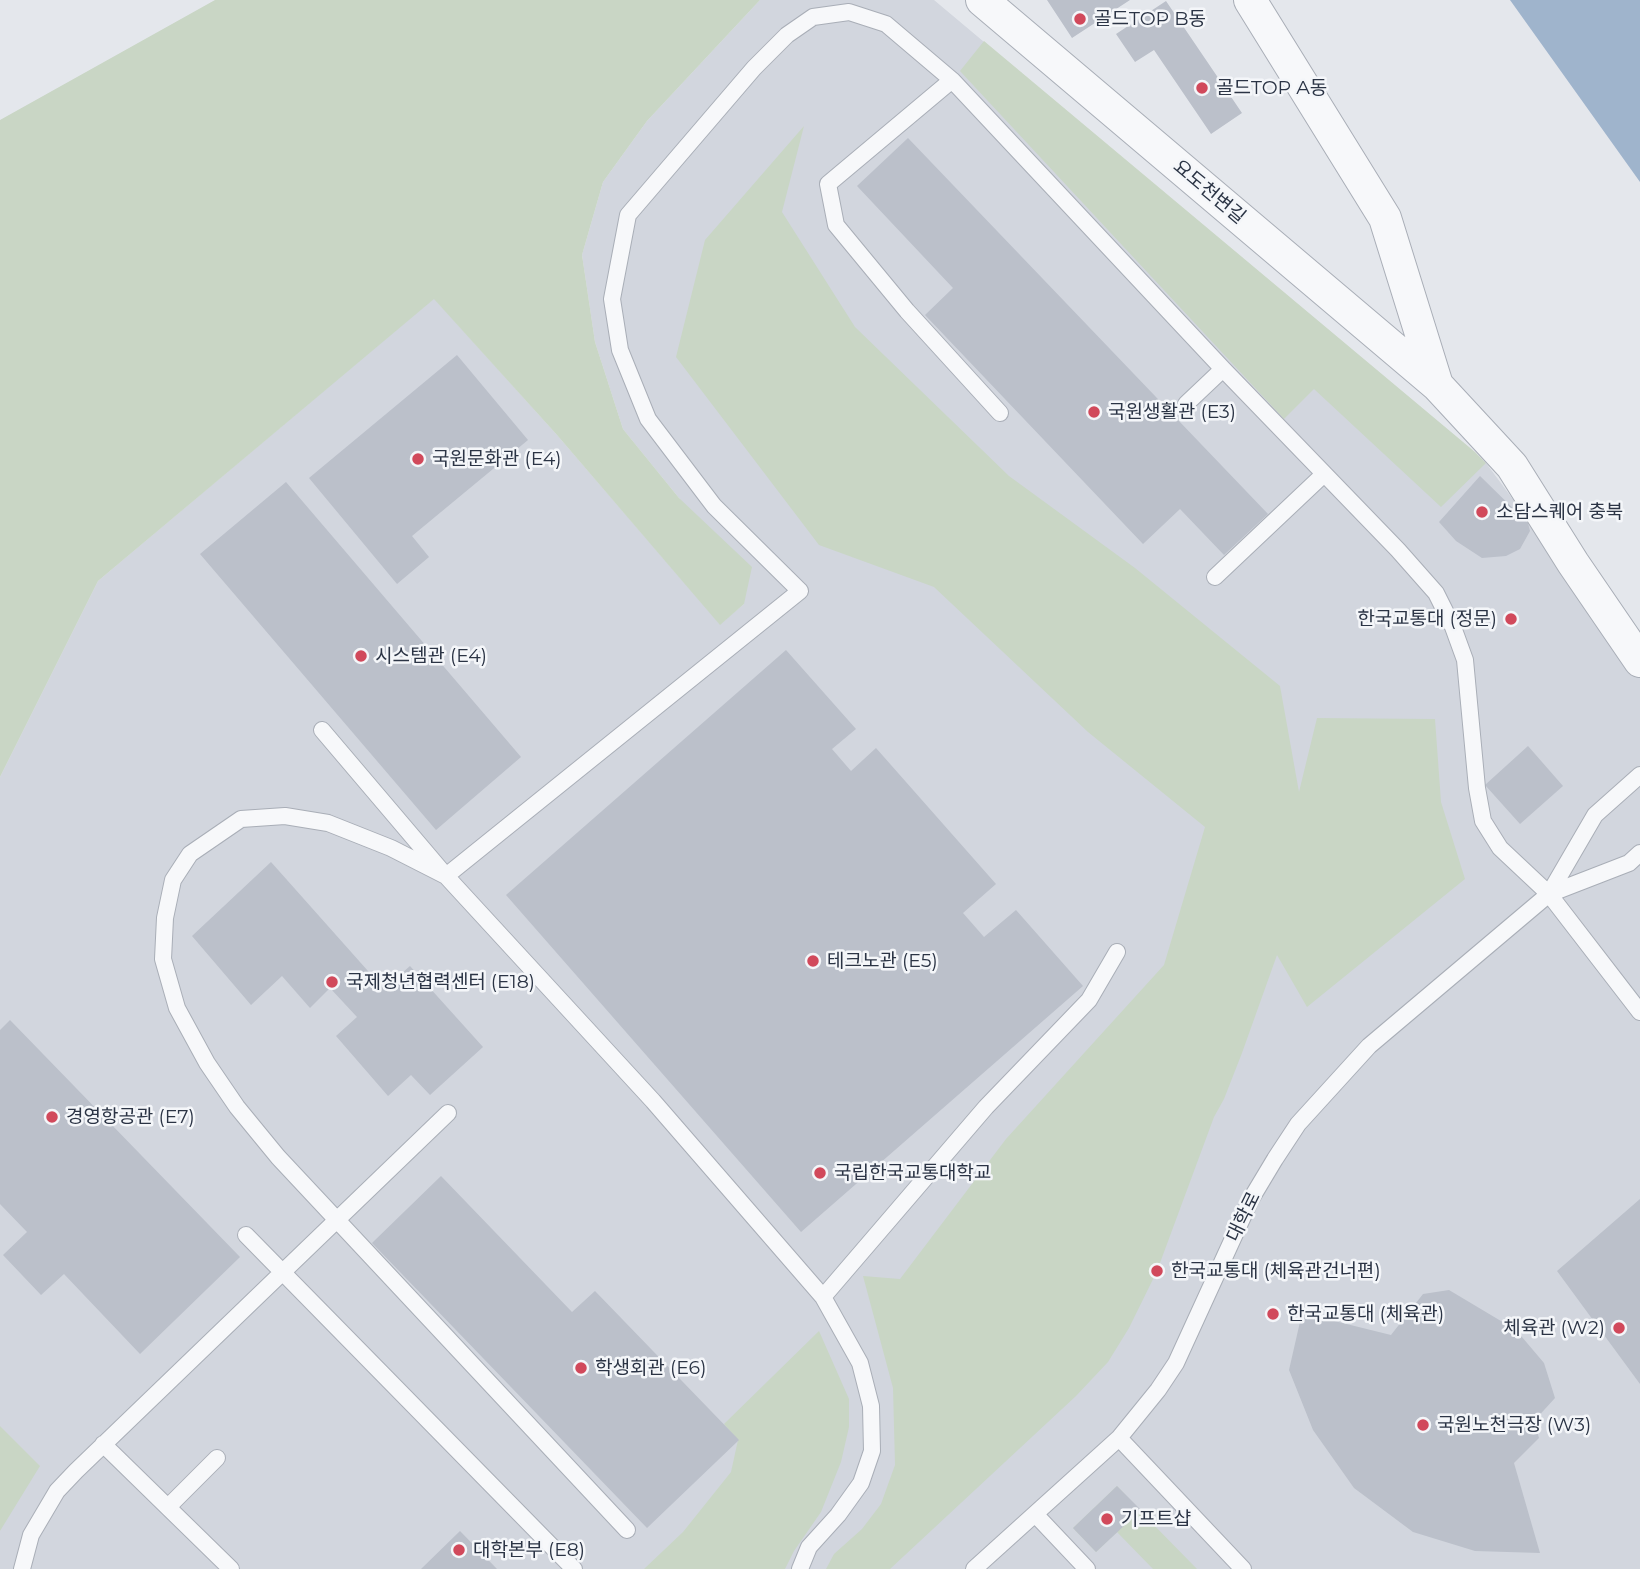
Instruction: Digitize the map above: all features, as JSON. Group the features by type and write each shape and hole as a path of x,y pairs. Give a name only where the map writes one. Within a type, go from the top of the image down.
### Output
{"street":[{"name":"요도천변길","path":"982,0 1437,385 1512,466 1573,563 1640,661"},
{"name":"요도천변길","path":"1250,0 1385,218 1437,385"}],"lane":[{"path":"446,876 800,591 714,506 648,419 620,350 612,299 628,215 754,68 788,35 813,17 849,12 886,24 952,79 1436,593 1453,626 1465,660 1477,788 1483,821 1500,848 1549,894 1640,1013"},
{"path":"952,79 828,184 836,225 907,311 1000,413"},
{"path":"1186,404 1223,369"},
{"path":"1215,577 1323,475"},
{"path":"322,730 446,876 653,1101 824,1297 860,1363 871,1406 872,1451 861,1483 838,1515 809,1547 800,1569"},
{"name":"대학로","path":"1549,894 1595,815 1640,775"},
{"path":"446,876 391,848 328,823 285,816 241,819 190,855 173,880 165,918 163,959 177,1007 207,1063 237,1107 278,1157 627,1530"},
{"name":"대학로","path":"974,1569 1119,1438 1151,1399 1176,1363 1251,1199 1298,1124 1369,1046 1549,894 1629,863 1640,853"},
{"path":"824,1297 986,1107 1089,1000 1117,952"},
{"path":"22,1569 31,1535 57,1491 448,1113"},
{"path":"246,1235 574,1569"},
{"path":"1119,1438 1243,1569"},
{"path":"103,1444 231,1569"},
{"path":"168,1507 218,1458"},
{"path":"1035,1514 1087,1569"}],"shaded area":[{"name":"국립한국교통대학교","path":"760,0 934,0 1486,463 1640,671 1640,1569 0,1569 0,777 98,581 434,298 557,435 720,624 744,604 679,498 623,429 595,342 582,255 603,182 647,121"}],"green space":[{"path":"215,0 760,0 647,121 603,182 582,255 595,342 623,429 679,498 752,567 744,604 720,625 557,435 434,299 98,581 0,777 0,120"},
{"path":"984,41 1486,463 1441,507 1314,389 1284,419 960,71"},
{"path":"804,126 782,212 855,327 1009,476 1135,568 1280,686 1299,792 1317,718 1435,719 1441,802 1465,879 1307,1007 1277,955 1157,1271 1129,1328 1108,1362 1076,1396 890,1569 826,1569 834,1554 862,1529 881,1504 895,1465 893,1388 863,1276 900,1279 1006,1139 1164,965 1205,827 1088,732 934,587 819,545 676,357 705,240"},
{"path":"819,1331 849,1399 849,1427 841,1462 821,1512 785,1569 644,1569 683,1532 731,1472 738,1440 724,1424"},
{"path":"0,1426 40,1466 0,1531"},
{"path":"1117,1486 1197,1569 1153,1569 1117,1532 1096,1552 1073,1528"}],"water":[{"path":"1510,0 1640,0 1640,182"}],"building":[{"name":"골드TOP B동","path":"1047,0 1130,0 1072,38"},
{"name":"골드TOP A동","path":"1166,1 1242,113 1211,134 1154,50 1135,62 1116,34"},
{"name":"국원생활관 (E3)","path":"908,138 1268,514 1224,555 1180,509 1143,544 925,315 953,288 857,186"},
{"name":"국원문화관 (E4)","path":"457,355 528,440 412,536 429,557 397,584 309,478"},
{"name":"소담스퀘어 충북","path":"1480,476 1528,523 1530,531 1520,549 1506,556 1482,558 1456,541 1439,522"},
{"name":"시스템관 (E4)","path":"286,482 521,757 436,830 200,554"},
{"name":"테크노관 (E5)","path":"786,650 856,729 832,749 851,771 876,748 996,884 963,913 984,937 1016,910 1083,986 801,1232 506,895"},
{"path":"1528,746 1563,786 1520,824 1485,785"},
{"name":"국제청년협력센터 (E18)","path":"271,862 384,989 410,966 483,1047 430,1095 411,1075 388,1096 336,1036 357,1017 330,988 310,1008 282,976 251,1005 192,936"},
{"name":"경영항공관 (E7)","path":"10,1020 240,1257 140,1354 64,1274 41,1295 3,1255 27,1232 0,1204 0,1030"},
{"name":"학생회관 (E6)","path":"441,1176 572,1312 595,1291 739,1440 647,1528 372,1243"},
{"name":"체육관 (W2)","path":"1640,1199 1640,1384 1557,1271"},
{"name":"국원노천극장 (W3)","path":"1449,1290 1516,1330 1544,1363 1555,1398 1534,1421 1539,1438 1514,1463 1540,1553 1475,1551 1413,1532 1354,1488 1313,1430 1289,1370 1302,1313 1391,1335 1423,1294"},
{"name":"기프트샵","path":"1117,1486 1141,1510 1096,1552 1073,1528"},
{"name":"대학본부 (E8)","path":"460,1531 497,1569 421,1569"}],"place":[{"name":"골드TOP B동","path":"1080,19"},
{"name":"골드TOP A동","path":"1202,88"},
{"name":"국원생활관 (E3)","path":"1094,412"},
{"name":"국원문화관 (E4)","path":"418,459"},
{"name":"소담스퀘어 충북","path":"1482,512"},
{"name":"한국교통대 (정문)","path":"1511,619"},
{"name":"시스템관 (E4)","path":"361,656"},
{"name":"테크노관 (E5)","path":"813,961"},
{"name":"국제청년협력센터 (E18)","path":"332,982"},
{"name":"경영항공관 (E7)","path":"52,1117"},
{"name":"국립한국교통대학교","path":"820,1173"},
{"name":"한국교통대 (체육관건너편)","path":"1157,1271"},
{"name":"한국교통대 (체육관)","path":"1273,1314"},
{"name":"체육관 (W2)","path":"1619,1328"},
{"name":"학생회관 (E6)","path":"581,1368"},
{"name":"국원노천극장 (W3)","path":"1423,1425"},
{"name":"기프트샵","path":"1107,1519"},
{"name":"대학본부 (E8)","path":"459,1550"}]}
